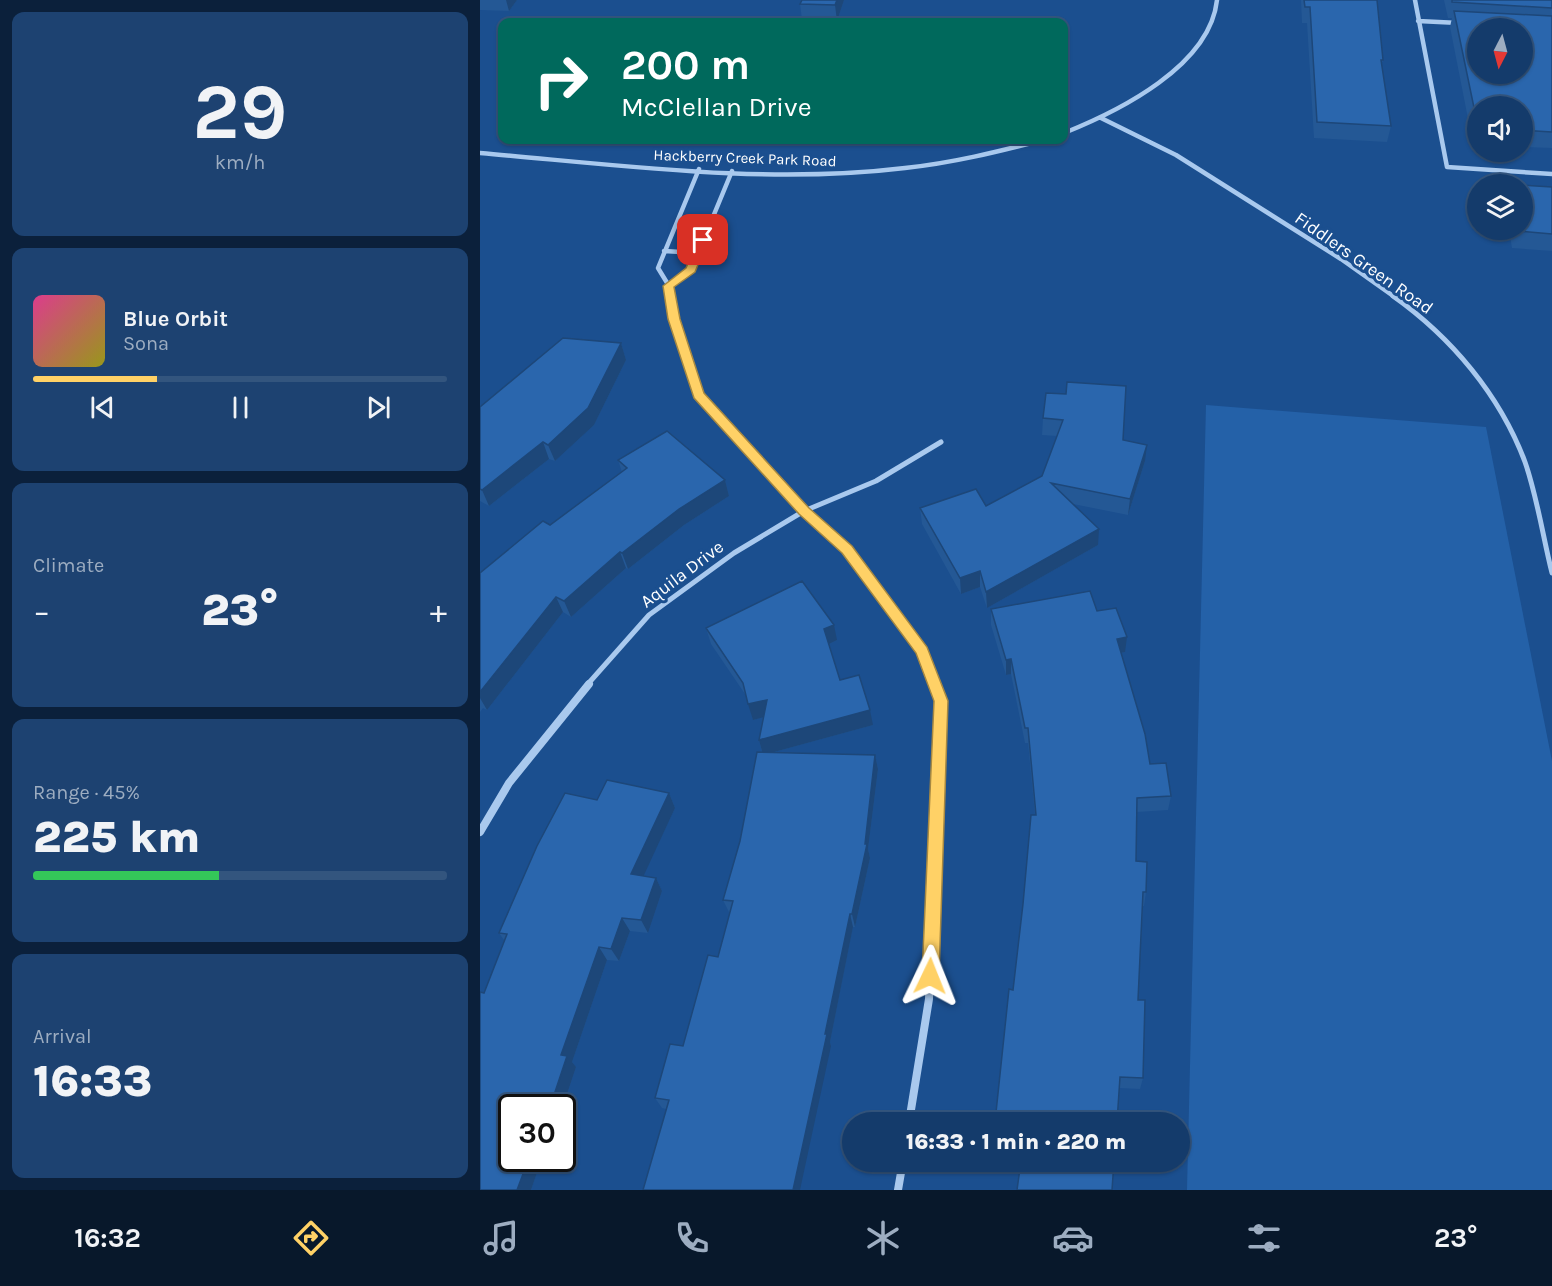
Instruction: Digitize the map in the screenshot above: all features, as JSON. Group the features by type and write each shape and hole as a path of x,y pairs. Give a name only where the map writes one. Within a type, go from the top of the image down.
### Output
{"street":[{"path":"1068,131 1101,118 1173,74 1198,46 1216,10 1217,0"},
{"path":"1415,0 1447,167 1552,174"},
{"path":"1418,21 1462,23"},
{"name":"Fiddlers Green Road","path":"1101,118 1176,154 1341,259 1413,310 1457,352 1479,378 1512,433 1525,463 1552,573"},
{"name":"Hackberry Creek Park Road","path":"480,153 814,175 902,170 1026,144"},
{"path":"699,169 658,268 669,286 674,319 699,395 804,511 847,549 922,651 941,701 929,999 911,1112"},
{"path":"669,286 691,270 732,171"},
{"path":"664,251 698,253"},
{"name":"Aquila Drive","path":"480,832 509,783 598,672 649,615 734,553 804,511 876,481 941,442"},
{"path":"898,1190 901,1172"}],"shaded area":[{"path":"1206,405 1486,427 1552,761 1552,1190 1187,1190 1187,1172 1190,1172 1189,1112"}],"building":[{"path":"802,0 837,0 835,5 800,4"},
{"path":"1304,0 1377,0 1383,60 1381,60 1391,126 1317,122 1310,7 1305,7"},
{"path":"1452,0 1552,0 1552,8 1452,2"},
{"path":"1454,11 1552,16 1552,132 1533,131 1533,96 1472,96 1469,84 1533,84 1533,18 1467,18 1467,74"},
{"path":"1533,186 1552,187 1552,234 1533,232"},
{"path":"563,338 621,343 588,408 548,445 543,442 482,490 480,489 480,407"},
{"path":"1067,382 1126,386 1123,440 1147,445 1130,499 1051,483 1099,529 986,592 980,571 960,578 920,508 976,489 986,506 1042,476 1063,420 1043,418 1046,393 1066,394"},
{"path":"667,431 725,480 679,509 622,553 620,552 564,601 556,597 480,692 480,573 543,521 550,525 627,468 618,460"},
{"path":"802,581 834,625 824,629 840,680 859,675 870,710 759,740 767,700 748,704 743,683 706,628"},
{"path":"1090,591 1097,611 1116,608 1127,637 1117,639 1145,734 1150,764 1166,763 1171,796 1137,798 1136,861 1147,862 1146,892 1143,892 1138,1000 1145,1000 1143,1078 1120,1077 1118,1112 996,1112 1009,989 1013,990 1031,815 1036,815 1028,728 1025,728 1011,659 1006,660 991,609"},
{"path":"757,752 875,755 865,844 867,844 852,914 850,914 793,1190 643,1190 669,1100 655,1098 670,1044 683,1046 708,955 718,957 733,901 723,900 740,841"},
{"path":"607,780 669,793 631,874 656,878 641,920 622,918 611,949 599,947 561,1055 567,1056 554,1094 498,1094 498,1172 524,1172 517,1190 480,1190 480,992 484,993 507,934 499,933 537,846 565,793 597,800"},
{"path":"1019,1172 1113,1172 1112,1190 1017,1190"}],"route":[{"path":"703,240 691,270 669,286 674,319 699,395 804,511 847,549 922,651 941,701 930,976"}]}
